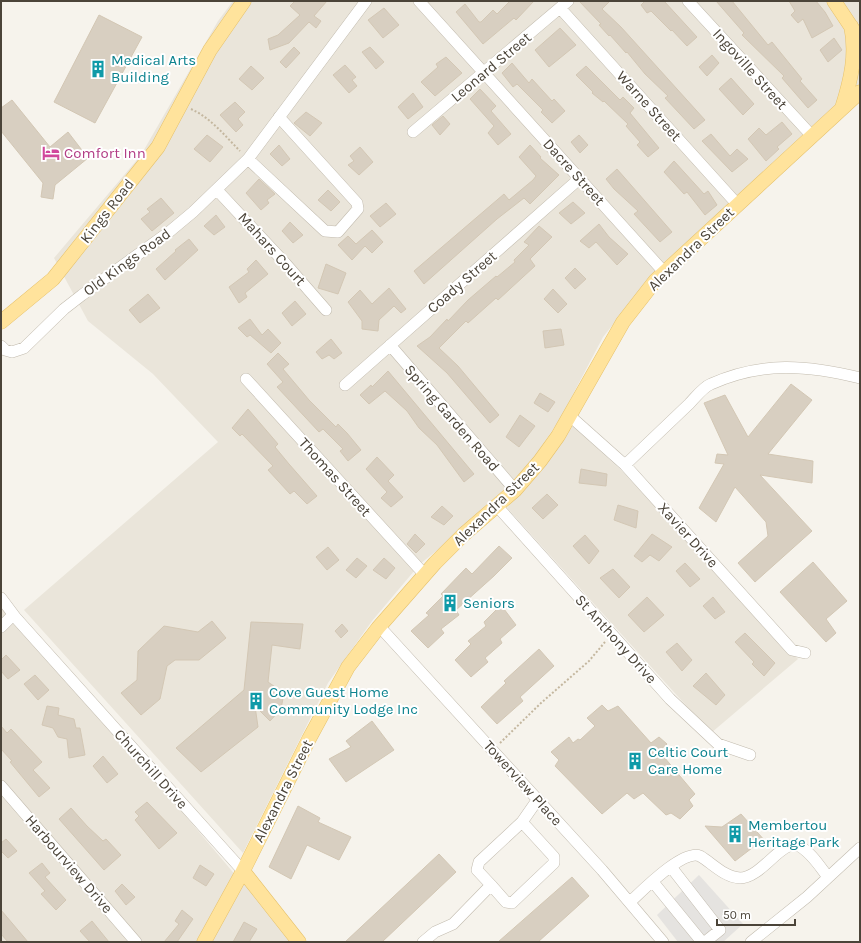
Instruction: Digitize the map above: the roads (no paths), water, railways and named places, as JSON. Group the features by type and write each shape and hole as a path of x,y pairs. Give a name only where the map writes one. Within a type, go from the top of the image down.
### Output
{"main road":[{"name":"Kings Road","path":"1,322 59,273 158,147 210,50 244,1"},
{"path":"834,1 860,39"},
{"path":"842,109 854,60 854,42 851,26"},
{"name":"Alexandra Street","path":"204,942 243,871 309,739 348,667 379,626 425,575 496,505 515,490 545,454 570,416 623,322 646,292 664,272 860,92"},
{"name":"Churchill Drive","path":"243,871 299,942"}],"street":[{"name":"Old Kings Road","path":"1,346 5,350 12,352 24,348 64,309 99,282 170,232 217,190 248,159 366,1"},
{"path":"419,1 484,72"},
{"name":"Ingoville Street","path":"688,1 812,136"},
{"name":"Leonard Street","path":"413,132 564,4"},
{"name":"Warne Street","path":"564,4 737,204"},
{"name":"Dacre Street","path":"484,72 664,272"},
{"path":"248,159 325,232 338,232 358,209 357,203 279,117"},
{"name":"Coady Street","path":"345,385 579,179"},
{"name":"Mahars Court","path":"217,190 294,272 326,310"},
{"name":"Spring Garden Road","path":"390,345 515,490"},
{"path":"625,465 710,384 730,377 769,368 797,367 824,369 860,378"},
{"name":"Thomas Street","path":"246,379 425,575"},
{"name":"Xavier Drive","path":"570,416 625,465 792,650 805,653"},
{"name":"St Anthony Drive","path":"496,505 670,699 718,744 750,755"},
{"name":"Churchill Drive","path":"1,598 14,615 243,871"},
{"path":"1,627 14,615"},
{"name":"Towerview Place","path":"379,626 538,799 630,902 663,942"},
{"name":"Harbourview Drive","path":"1,786 136,942"},
{"path":"522,822 554,857 554,863 512,903 506,902 477,870 477,866 479,862 522,822 538,799"},
{"path":"630,902 682,858 690,856 699,856 725,873 739,878 753,875 786,846 797,845 806,851 828,877"},
{"path":"751,942 860,848"},
{"path":"653,882 704,942 720,930 671,867"},
{"path":"428,940 453,924 491,885"}],"place":[{"name":"Medical Arts Building","path":"98,69"},
{"name":"Comfort Inn","path":"51,153"},
{"name":"Seniors","path":"450,603"},
{"name":"Cove Guest Home Community Lodge Inc","path":"256,701"},
{"name":"Celtic Court Care Home","path":"635,761"},
{"name":"Membertou Heritage Park","path":"735,834"}]}
